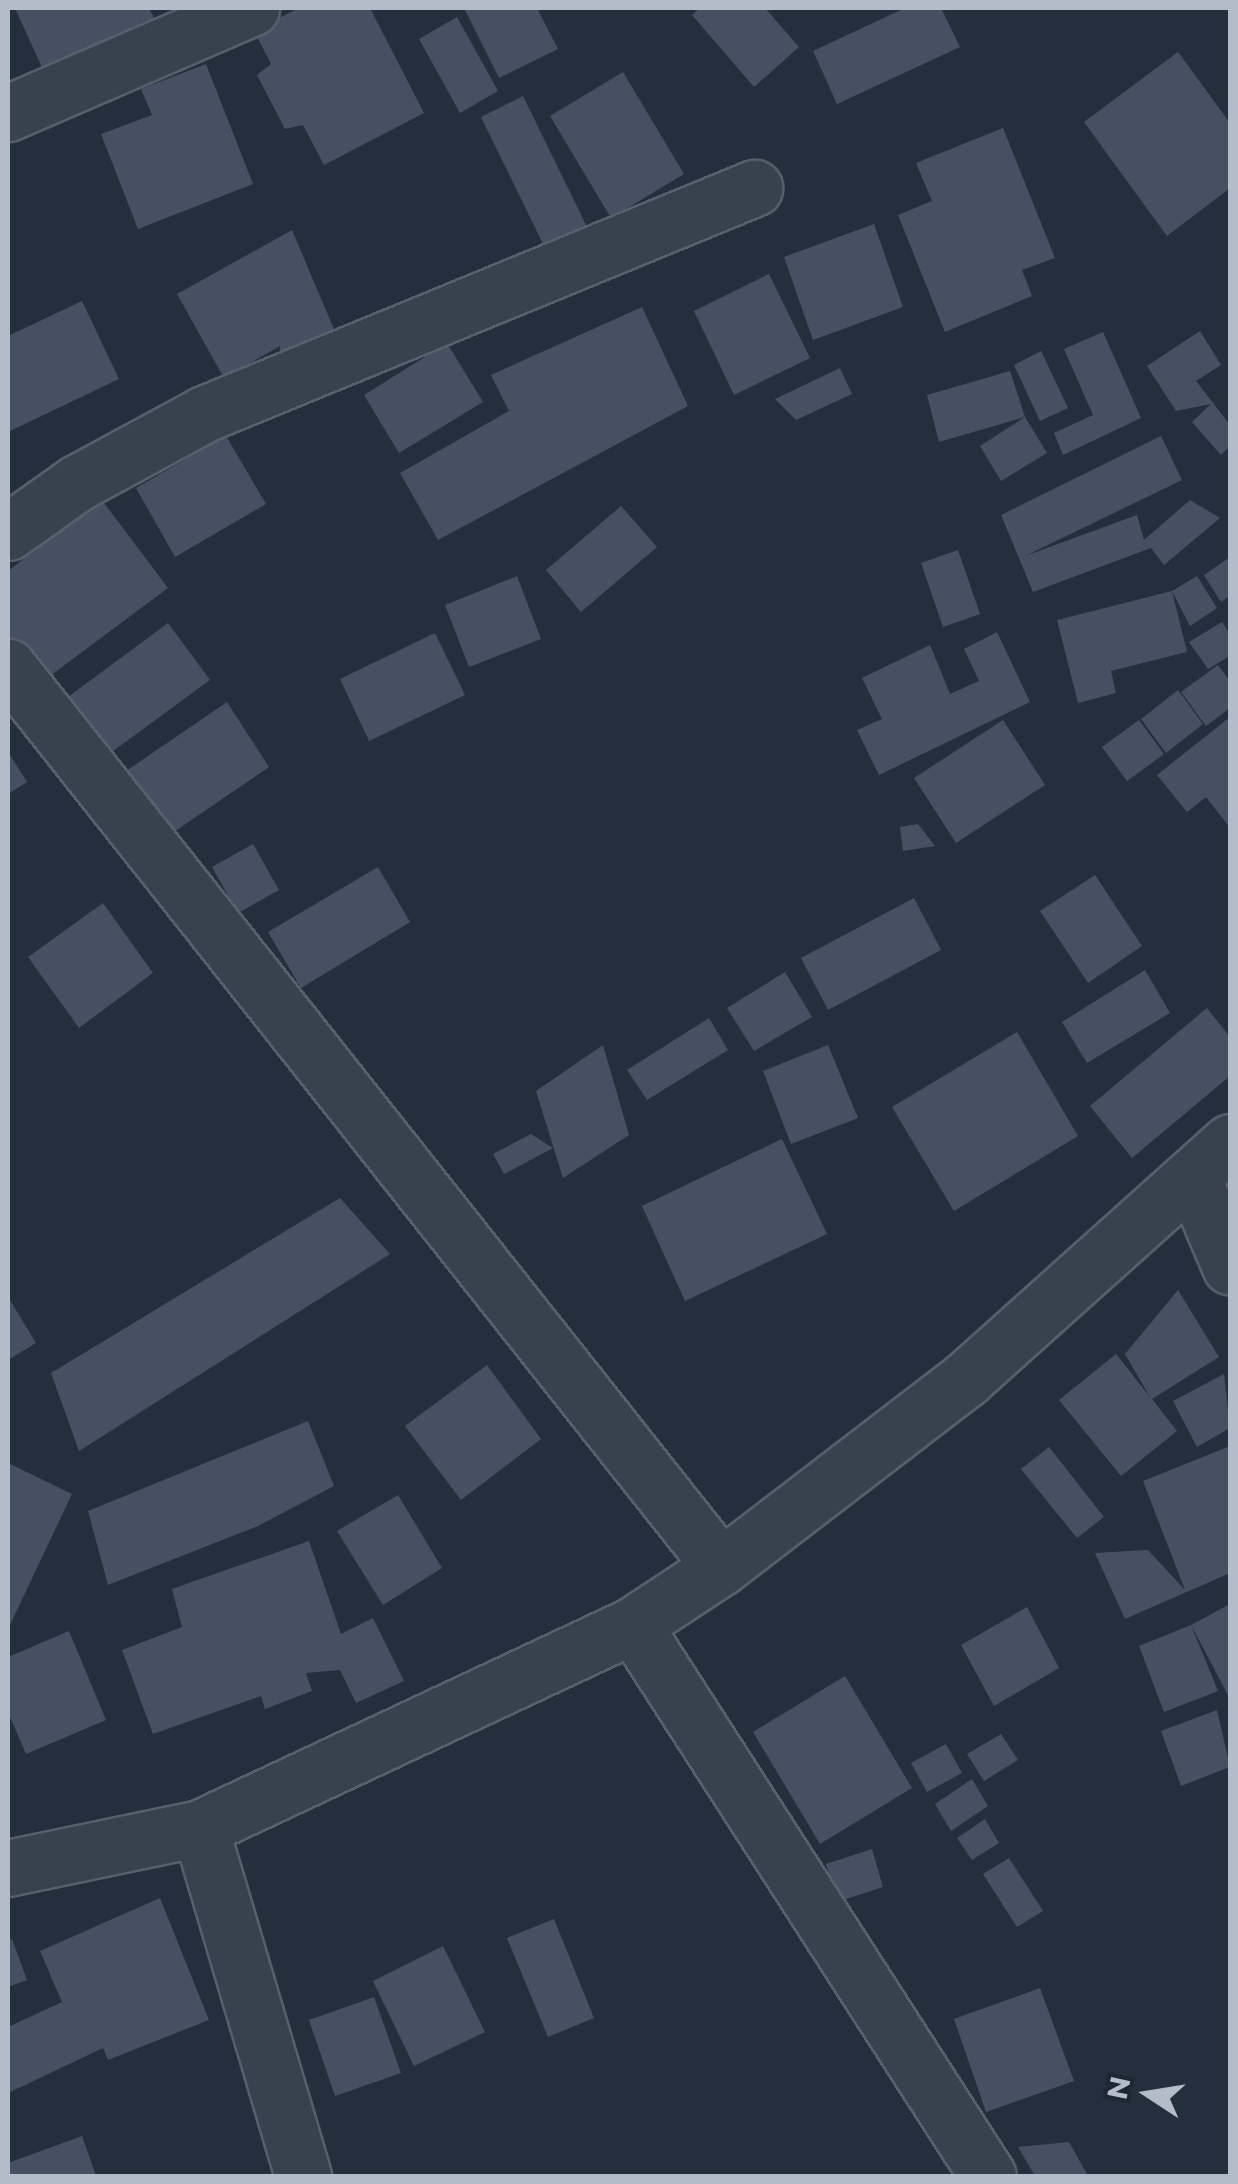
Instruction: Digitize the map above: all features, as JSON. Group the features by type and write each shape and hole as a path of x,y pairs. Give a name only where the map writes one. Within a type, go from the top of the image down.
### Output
{"street":[{"path":"8,113 251,8"},
{"path":"8,532 77,482 204,414 754,188"},
{"path":"8,667 721,1567"},
{"path":"8,1868 200,1828 633,1625 721,1567 967,1378 1212,1160"},
{"path":"1212,1160 1230,1266"},
{"path":"633,1625 988,2176"},
{"path":"200,1828 303,2176"}],"building":[{"path":"15,8 149,8 156,22 45,74"},
{"path":"299,8 370,8 424,113 324,165 303,125 285,129 257,75 271,64 254,31"},
{"path":"464,8 537,8 558,49 499,78"},
{"path":"700,8 765,8 799,47 754,87 692,15"},
{"path":"905,8 941,8 960,47 837,104 813,51"},
{"path":"457,17 498,91 460,113 419,39"},
{"path":"1178,52 1230,123 1230,188 1167,236 1084,122"},
{"path":"206,64 253,184 138,229 101,134 152,115 141,89"},
{"path":"623,72 684,174 611,218 550,116"},
{"path":"523,96 588,229 546,250 481,117"},
{"path":"1003,128 1055,258 1022,270 1032,296 945,332 898,215 932,201 916,163"},
{"path":"874,224 903,307 813,340 784,257"},
{"path":"292,230 339,341 280,368 280,346 224,378 177,294"},
{"path":"769,274 810,358 734,395 694,311"},
{"path":"82,301 119,379 8,432 8,336"},
{"path":"642,307 688,406 438,540 400,473 509,411 491,375"},
{"path":"1200,331 1221,365 1196,381 1230,425 1230,446 1221,455 1192,422 1211,404 1176,411 1147,366"},
{"path":"1103,332 1141,418 1063,455 1054,433 1093,415 1064,349"},
{"path":"447,343 483,402 399,453 364,395"},
{"path":"1041,351 1068,408 1040,421 1014,365"},
{"path":"840,368 852,394 796,420 775,399"},
{"path":"1010,371 1025,417 939,442 927,395"},
{"path":"1025,417 1047,453 1001,481 980,446"},
{"path":"226,436 266,504 175,557 136,488"},
{"path":"1161,436 1182,480 1025,556 1137,515 1144,540 1190,500 1220,518 1164,565 1151,548 1033,592 1001,515"},
{"path":"101,499 168,588 38,685 8,644 8,571"},
{"path":"621,506 657,547 581,612 546,570"},
{"path":"958,550 980,614 943,627 921,563"},
{"path":"1230,557 1230,596 1221,602 1204,575"},
{"path":"517,576 541,639 469,667 445,605"},
{"path":"1197,576 1217,608 1190,626 1172,591"},
{"path":"1172,591 1187,652 1111,671 1116,693 1078,703 1057,620"},
{"path":"1222,622 1230,634 1230,656 1208,669 1189,642"},
{"path":"168,623 210,680 98,762 57,705"},
{"path":"997,632 1030,702 879,775 857,730 882,719 862,678 930,645 950,694 979,681 964,649"},
{"path":"435,633 465,695 369,741 340,679"},
{"path":"1218,665 1230,681 1230,708 1206,726 1181,692"},
{"path":"1178,690 1203,724 1166,753 1141,719"},
{"path":"227,702 269,767 168,836 126,771"},
{"path":"1230,717 1230,828 1206,797 1187,812 1157,775"},
{"path":"1003,720 1045,785 956,843 914,778"},
{"path":"1139,720 1164,754 1127,781 1102,747"},
{"path":"8,752 27,782 8,794"},
{"path":"918,824 935,846 903,851 900,827"},
{"path":"253,844 279,890 238,913 212,867"},
{"path":"378,867 410,922 301,988 268,932"},
{"path":"1095,875 1142,946 1088,983 1040,911"},
{"path":"914,898 941,950 828,1010 801,958"},
{"path":"103,903 153,973 79,1028 28,957"},
{"path":"1145,970 1170,1013 1087,1063 1062,1022"},
{"path":"785,972 812,1017 754,1051 727,1008"},
{"path":"1207,1008 1230,1037 1230,1076 1132,1158 1090,1106"},
{"path":"709,1018 728,1050 647,1100 627,1070"},
{"path":"1017,1032 1078,1136 954,1211 892,1107"},
{"path":"603,1045 629,1135 563,1178 536,1091"},
{"path":"828,1045 858,1118 791,1144 763,1071"},
{"path":"531,1134 553,1148 504,1174 493,1154"},
{"path":"782,1139 827,1234 685,1301 642,1206"},
{"path":"340,1198 390,1254 79,1451 51,1373"},
{"path":"1178,1290 1219,1357 1152,1399 1177,1431 1121,1476 1059,1400 1116,1354 1150,1397 1125,1354"},
{"path":"8,1297 36,1343 8,1360"},
{"path":"487,1365 541,1439 461,1500 405,1426"},
{"path":"1224,1374 1230,1428 1197,1447 1173,1401"},
{"path":"308,1421 334,1486 258,1526 108,1585 88,1511"},
{"path":"1230,1446 1230,1573 1125,1619 1095,1553 1148,1550 1185,1590 1143,1481"},
{"path":"1049,1447 1104,1517 1077,1538 1021,1469"},
{"path":"8,1463 72,1494 8,1629"},
{"path":"398,1495 442,1568 383,1605 337,1531"},
{"path":"309,1541 341,1634 373,1618 404,1681 356,1703 340,1670 306,1673 312,1691 265,1709 261,1696 153,1734 122,1650 182,1627 172,1589"},
{"path":"1230,1604 1230,1699 1191,1625"},
{"path":"1027,1607 1059,1668 994,1706 961,1645"},
{"path":"1191,1625 1218,1691 1164,1712 1139,1646"},
{"path":"69,1631 106,1720 26,1754 8,1712 8,1657"},
{"path":"845,1676 912,1788 820,1844 753,1732"},
{"path":"1217,1710 1230,1767 1181,1786 1161,1731"},
{"path":"1001,1734 1018,1760 984,1781 967,1754"},
{"path":"946,1744 962,1773 927,1792 911,1763"},
{"path":"972,1779 988,1806 951,1831 935,1804"},
{"path":"985,1819 999,1843 972,1860 957,1838"},
{"path":"872,1849 883,1887 837,1902 826,1864"},
{"path":"1009,1858 1043,1911 1017,1927 983,1874"},
{"path":"160,1898 209,2020 108,2060 103,2048 8,2093 8,2027 62,2002 40,1951"},
{"path":"554,1919 594,2018 548,2037 507,1938"},
{"path":"12,1939 27,1980 8,1987 8,1941"},
{"path":"443,1946 485,2032 414,2066 373,1981"},
{"path":"1040,1988 1074,2081 986,2112 954,2019"},
{"path":"374,1997 401,2073 335,2096 309,2020"},
{"path":"82,2136 96,2176 8,2176 8,2163"},
{"path":"1069,2142 1088,2176 1035,2176 1018,2147"}]}
